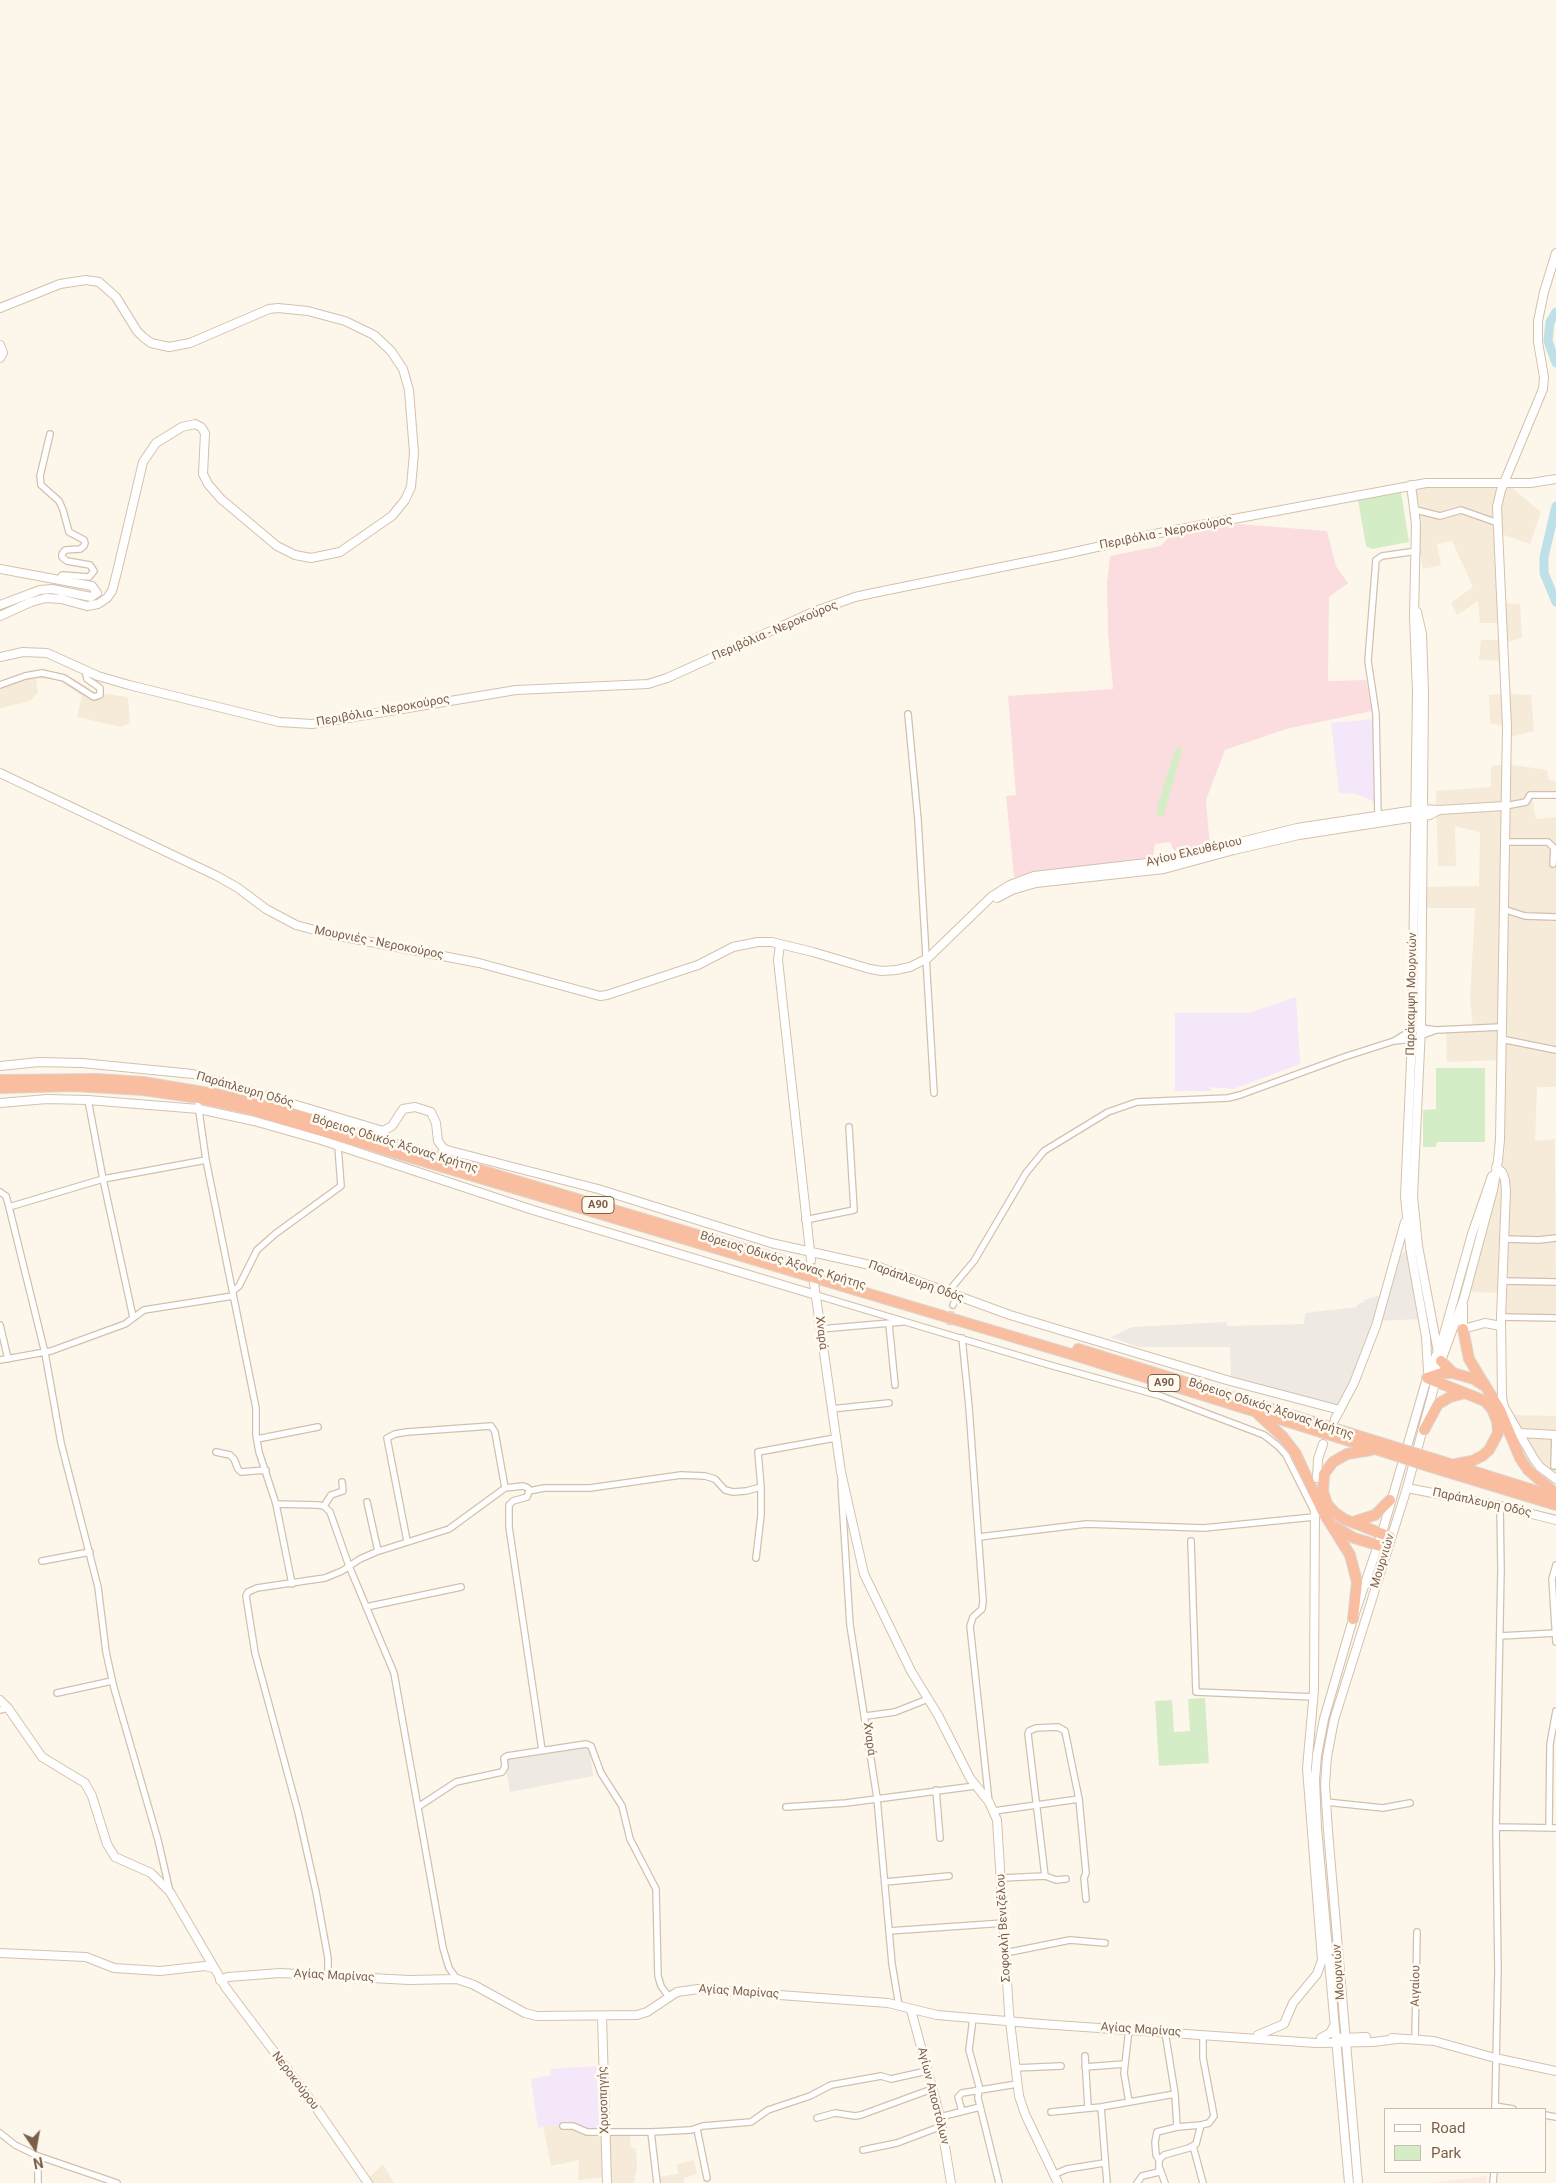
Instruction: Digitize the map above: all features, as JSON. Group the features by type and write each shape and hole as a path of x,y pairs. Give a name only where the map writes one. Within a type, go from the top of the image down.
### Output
{"highway":[{"name":"Βόρειος Οδικός Άξονας Κρήτης","path":"0,1080 98,1079 199,1090 258,1104 1130,1364 1556,1505"},
{"name":"Βόρειος Οδικός Άξονας Κρήτης","path":"0,1088 74,1086 133,1089 199,1098 248,1109 1074,1355 1375,1450 1388,1449"},
{"path":"378,1139 390,1135"},
{"path":"434,1148 442,1158"},
{"path":"1463,1329 1469,1359 1500,1410 1520,1458 1539,1481 1556,1496"},
{"path":"1440,1357 1453,1373"},
{"path":"1433,1377 1453,1373 1474,1379 1486,1387"},
{"path":"1433,1377 1485,1401 1492,1409 1497,1421 1498,1434 1494,1444 1482,1456 1472,1461 1451,1464"},
{"path":"1424,1430 1438,1404 1450,1397 1465,1393"},
{"path":"1255,1412 1283,1437 1296,1454 1329,1521 1350,1555 1356,1573 1357,1591 1353,1619"},
{"path":"1375,1450 1347,1454 1333,1462 1324,1474 1322,1491 1327,1504 1336,1513 1352,1522 1386,1535"},
{"name":"Βόρειος Οδικός Άξονας Κρήτης","path":"1433,1463 1451,1464 1556,1496"},
{"path":"1352,1522 1375,1516 1390,1500"},
{"path":"1329,1521 1344,1533 1382,1546"}],"main road":[{"path":"1556,253 1544,292 1538,321 1538,342 1544,377 1543,389 1498,499 1507,694 1500,1140 1496,1167 1502,1172 1506,1191 1501,1317 1502,1398 1504,1407 1528,1449 1540,1466 1556,1479"},
{"path":"0,308 60,284 86,280 99,282 116,297 137,331 143,337 151,343 169,347 190,343 269,309 285,308 308,311 345,321 379,339 391,351 403,369 409,390 414,454 411,486 401,506 392,516 340,552 320,558 311,558 295,555 277,546 220,499 203,474 205,433 196,424 182,427 156,443 143,462 112,591 107,598 98,604 87,606 61,599 46,598 31,602 0,616"},
{"path":"0,345 3,353 0,358"},
{"name":"Περιβόλια - Νεροκούρος","path":"0,656 22,652 47,653 85,670 129,685 279,722 303,724 516,690 648,684 667,678 813,612 855,597 1164,532 1439,481 1531,483 1556,479"},
{"name":"Παράκαμψη Μουρνιών","path":"1411,486 1416,510 1417,692 1421,813 1418,829 1406,1217 1440,1357"},
{"path":"0,568 92,586 97,593 91,597 52,589 40,590 22,595 0,605"},
{"name":"Μουρνιές - Νεροκούρος","path":"0,773 217,876 266,909 296,925 329,934 479,963 592,994 607,995 675,973 698,965 733,947 758,942 780,944"},
{"path":"1402,819 1418,829 1421,813 1438,810 1505,806"},
{"name":"Αγίου Ελευθέριου","path":"780,944 882,971 910,967 928,958 991,897 1010,884 1034,876 1164,861 1297,828 1378,816 1421,813"},
{"name":"Αγίου Ελευθέριου","path":"975,912 1012,890 1036,883 1168,868 1299,835 1402,819 1421,813"},
{"name":"Παράκαμψη Μουρνιών","path":"1418,829 1421,1032 1413,1196 1414,1247 1433,1377"},
{"path":"780,944 778,960 810,1257"},
{"name":"Παράπλευρη Οδός","path":"0,1066 39,1062 82,1063 194,1078 246,1088 376,1130 389,1129 403,1109 409,1106 423,1109 430,1112 433,1117 438,1141 447,1150 598,1190 771,1243 810,1257 879,1267 1020,1318 1204,1374 1340,1410"},
{"path":"0,1103 47,1099 199,1107 338,1146 533,1210 816,1295"},
{"name":"Μουρνιών","path":"1386,1535 1407,1488 1424,1430 1433,1377 1464,1298 1493,1190 1496,1167"},
{"name":"Μουρνιών","path":"1440,1357 1475,1225 1496,1167"},
{"path":"1335,1420 1354,1382 1376,1326 1406,1217"},
{"path":"1398,1249 1414,1247"},
{"name":"Χναρά","path":"814,1283 841,1472 864,1574 920,1686"},
{"path":"1464,1298 1463,1329 1485,1323 1501,1326"},
{"path":"1349,2183 1317,1828 1315,1780 1320,1737 1353,1619 1386,1535 1390,1500 1433,1377"},
{"path":"1520,1432 1556,1434"},
{"path":"1316,1478 1318,1459 1323,1444"},
{"name":"Παράπλευρη Οδός","path":"1407,1488 1500,1506 1556,1520"},
{"path":"1258,2035 1284,2024 1294,2003 1317,1974 1322,1960 1307,1757 1314,1696 1315,1511"},
{"name":"Μουρνιών","path":"1358,2183 1344,2040 1326,1802 1327,1758 1334,1720 1382,1546"},
{"name":"Σοφοκλή Βενιζέλου","path":"920,1686 975,1786 989,1802 997,1820 1002,1878 1005,1953 1017,2084 1025,2114 1058,2183"},
{"path":"1314,1696 1332,1693"},
{"name":"Νεροκούρου","path":"0,1700 4,1709 42,1756 85,1783 92,1796 106,1844 115,1857 151,1873 170,1892 220,1980 312,2102 368,2183"},
{"path":"0,1953 86,1957 114,1968 160,1971 205,1966 213,1968"},
{"name":"Αγίας Μαρίνας","path":"220,1980 228,1977 280,1973 409,1980 457,1979 474,1985 531,2015 602,2016 642,2014 684,1990 698,1989 888,2003 910,2010 937,2015 1011,2022 1203,2035 1321,2040"},
{"name":"Αγίων Αποστόλων","path":"910,2010 940,2117 952,2183"},
{"name":"Χρυσοπηγής","path":"602,2016 607,2183"},
{"path":"1343,2021 1351,2034 1361,2040 1351,2049 1346,2058"},
{"path":"1334,2024 1330,2033 1321,2040 1331,2048 1337,2058"},
{"name":"Αγίας Μαρίνας","path":"1241,2037 1258,2035 1335,2041 1397,2039 1434,2041 1556,2072"}],"street":[{"path":"50,434 40,476 41,485 59,501 68,532 84,540 85,543 80,549 65,550 62,557 67,560 90,565 94,571 89,576 62,575 59,580"},
{"path":"1416,510 1440,516 1461,510 1498,523"},
{"path":"1378,816 1376,714 1368,661 1376,560 1382,556 1417,551"},
{"path":"0,685 25,676 42,673 64,678 94,697 100,695 100,688 87,679 85,670"},
{"path":"908,714 915,774 928,958 928,1008 934,1093"},
{"path":"1505,806 1526,802 1530,796 1556,795"},
{"path":"1504,842 1548,842 1554,848 1553,864"},
{"path":"1503,909 1525,916 1556,918"},
{"path":"1394,1041 1412,1030 1421,1032 1501,1027"},
{"path":"948,1292 982,1248 1006,1205 1039,1156 1060,1140 1108,1112 1137,1102 1228,1098 1240,1095 1344,1057 1394,1041 1412,1039 1421,1032"},
{"path":"1501,1039 1556,1050"},
{"path":"88,1100 133,1317"},
{"path":"199,1107 206,1160 256,1408 260,1458 266,1470 276,1504 292,1584"},
{"path":"805,1220 854,1210 849,1127"},
{"path":"0,1360 45,1353 125,1324 144,1310 233,1294 257,1250 275,1234 341,1186 338,1146"},
{"path":"9,1207 103,1179 206,1160"},
{"path":"0,1192 6,1196 45,1353 59,1435 98,1587 112,1681 158,1840 170,1892"},
{"path":"1505,1239 1539,1240 1556,1238"},
{"path":"1503,1281 1556,1282"},
{"path":"816,1295 1161,1396 1264,1435 1278,1446 1292,1464 1315,1511 1204,1528 1086,1524 979,1537"},
{"path":"953,1305 957,1296"},
{"path":"1501,1317 1556,1318"},
{"path":"820,1329 907,1322"},
{"path":"889,1324 895,1385"},
{"path":"0,1325 8,1359"},
{"path":"947,1334 949,1325"},
{"path":"962,1338 969,1407 983,1606 971,1619 970,1626 989,1802"},
{"path":"831,1409 889,1403"},
{"path":"407,1541 387,1441 390,1435 492,1426 495,1432 505,1488"},
{"path":"257,1439 318,1427"},
{"path":"1554,1466 1556,1434"},
{"path":"756,1558 761,1515 758,1452 836,1438"},
{"path":"216,1452 230,1455 241,1472 266,1470"},
{"name":"Χναρά","path":"841,1472 850,1624 866,1716 877,1798 889,1931 899,2006"},
{"path":"529,1491 544,1488 590,1488 681,1475 706,1476 715,1479 725,1490 733,1492 761,1488"},
{"path":"324,1506 331,1495 343,1491 342,1482"},
{"path":"328,1976 328,1958 316,1892 298,1812 255,1653 246,1596 248,1592 257,1588 326,1578 378,1551 449,1529 505,1488 523,1486 528,1488 529,1491"},
{"path":"529,1491 526,1497 513,1501 509,1505 508,1517 542,1750"},
{"path":"367,1502 378,1551"},
{"path":"276,1504 324,1506 333,1516 349,1566 394,1673 446,1958 457,1979"},
{"path":"1495,2108 1498,1970 1496,1827 1500,1636 1500,1506"},
{"path":"1191,1541 1196,1692 1314,1696"},
{"path":"42,1562 90,1552"},
{"path":"1556,1564 1552,1579 1556,1642"},
{"path":"366,1607 462,1587"},
{"path":"1500,1636 1556,1633"},
{"path":"57,1693 112,1681"},
{"path":"866,1716 895,1712 928,1699"},
{"path":"1549,1828 1550,1744 1556,1711"},
{"path":"1045,1876 1028,1734 1029,1731 1036,1728 1058,1727 1065,1732 1078,1799 1086,1873 1084,1878 1086,1899"},
{"path":"418,1807 456,1782 502,1772 505,1767 504,1758 507,1756 586,1744 593,1749 601,1774 622,1806 633,1844 656,1890 659,1981 669,1997"},
{"path":"786,1807 829,1804 975,1786"},
{"path":"936,1790 940,1838"},
{"path":"994,1811 1078,1799"},
{"path":"1326,1802 1383,1808 1410,1803"},
{"path":"1496,1827 1556,1828"},
{"path":"884,1882 948,1876"},
{"path":"1002,1878 1045,1876 1056,1880 1066,1879"},
{"path":"889,1931 1004,1923"},
{"name":"Αιγαίου","path":"1415,2040 1417,1932"},
{"path":"1005,1953 1070,1940 1106,1943"},
{"path":"973,2018 969,2050 979,2090 980,2107 999,2183"},
{"path":"1129,2029 1124,2064 1129,2102"},
{"path":"1165,2032 1176,2094 1177,2127"},
{"path":"1166,2183 1156,2155 1156,2134 1159,2130 1201,2125 1212,2120 1214,2112 1203,2058 1203,2035"},
{"path":"1085,2056 1088,2108"},
{"path":"1085,2068 1124,2064"},
{"path":"1015,2068 1061,2066"},
{"path":"563,2126 573,2126 587,2132 651,2132 751,2122 768,2110 838,2084 881,2076 891,2079 927,2071"},
{"path":"962,2111 958,2097 960,2094 1017,2084"},
{"path":"818,2118 835,2113 854,2116 861,2115 932,2089"},
{"path":"1051,2112 1101,2107 1176,2094"},
{"path":"940,2117 980,2107"},
{"path":"1101,2107 1107,2183"},
{"path":"1159,2160 1164,2155 1193,2146 1199,2139 1201,2125"},
{"path":"863,2150 897,2143 942,2126"},
{"path":"696,2129 707,2178"},
{"path":"651,2132 657,2183"},
{"path":"0,2133 15,2145 38,2156 117,2183"},
{"path":"1193,2146 1203,2183"},
{"path":"38,2156 38,2183"},
{"path":"1053,2175 1067,2169 1104,2163"},
{"path":"1137,2183 1142,2176 1155,2174 1160,2169"}],"shaded area":[{"path":"1505,482 1541,512 1530,544 1496,532 1502,603 1520,604 1522,638 1504,643 1505,661 1479,660 1481,640 1504,640 1503,623 1480,623 1478,601 1457,615 1451,603 1473,587 1452,541 1437,544 1441,565 1423,569 1419,548 1415,490 1425,486"},
{"path":"1239,524 1327,531 1336,566 1348,583 1329,597 1328,681 1366,680 1372,711 1286,729 1225,750 1206,800 1210,848 1178,853 1173,849 1170,842 1155,844 1153,858 1147,861 1042,870 1033,874 1014,877 1006,796 1016,795 1008,696 1113,689 1108,633 1107,584 1110,556 1160,546 1172,535"},
{"path":"27,674 67,678 93,692 128,697 130,723 121,727 77,717 82,696 57,679 36,679 38,692 30,701 0,708 0,682"},
{"path":"1489,695 1531,695 1534,731 1504,738 1507,727 1490,723"},
{"path":"1374,719 1375,802 1356,794 1339,793 1331,723"},
{"path":"1506,764 1547,770 1549,780 1556,781 1556,795 1532,796 1536,819 1556,817 1556,1087 1537,1087 1535,1141 1555,1139 1556,1316 1504,1315 1506,1293 1470,1292 1505,1149 1501,1060 1447,1062 1446,1029 1473,1027 1470,1000 1475,908 1424,908 1424,887 1479,886 1480,832 1455,826 1456,866 1438,866 1436,791 1491,787 1491,766"},
{"path":"1296,997 1300,1064 1233,1089 1211,1087 1211,1091 1175,1091 1175,1013 1249,1013"},
{"path":"1405,1251 1409,1252 1422,1319 1376,1321 1360,1364 1338,1406 1231,1378 1230,1347 1138,1347 1111,1337 1132,1327 1227,1322 1227,1326 1304,1324 1305,1313 1356,1307 1364,1302 1364,1300 1388,1293 1400,1256"},
{"path":"1512,1415 1556,1416 1556,1477 1542,1466"},
{"path":"589,1744 593,1776 510,1792 504,1758"},
{"path":"596,2066 601,2132 583,2131 570,2125 543,2126 538,2129 531,2079 551,2075 550,2069"},
{"path":"570,2125 601,2132 630,2135 631,2147 636,2149 637,2168 634,2183 606,2183 606,2177 578,2180 579,2160 551,2166 543,2126"},
{"path":"694,2160 697,2174 684,2178 684,2183 658,2183 657,2177 678,2174 677,2164"},
{"path":"383,2164 394,2183 371,2183 368,2179"},
{"path":"1487,2176 1486,2183 1428,2183"}],"green space":[{"path":"1401,492 1409,542 1372,549 1366,546 1358,500"},
{"path":"1180,746 1182,751 1164,815 1159,817 1156,813 1158,804 1175,750"},
{"path":"1436,1068 1485,1068 1485,1142 1437,1142 1436,1147 1423,1147 1423,1110 1436,1109"},
{"path":"1205,1698 1209,1763 1159,1766 1155,1701 1172,1700 1174,1732 1190,1731 1188,1699"}],"waterway":[{"path":"1556,312 1550,322 1548,341 1556,363"},
{"path":"1556,506 1544,557 1544,573 1556,602"}],"tunnel":[{"path":"811,1260 814,1281"},
{"path":"949,1325 953,1305"}]}
